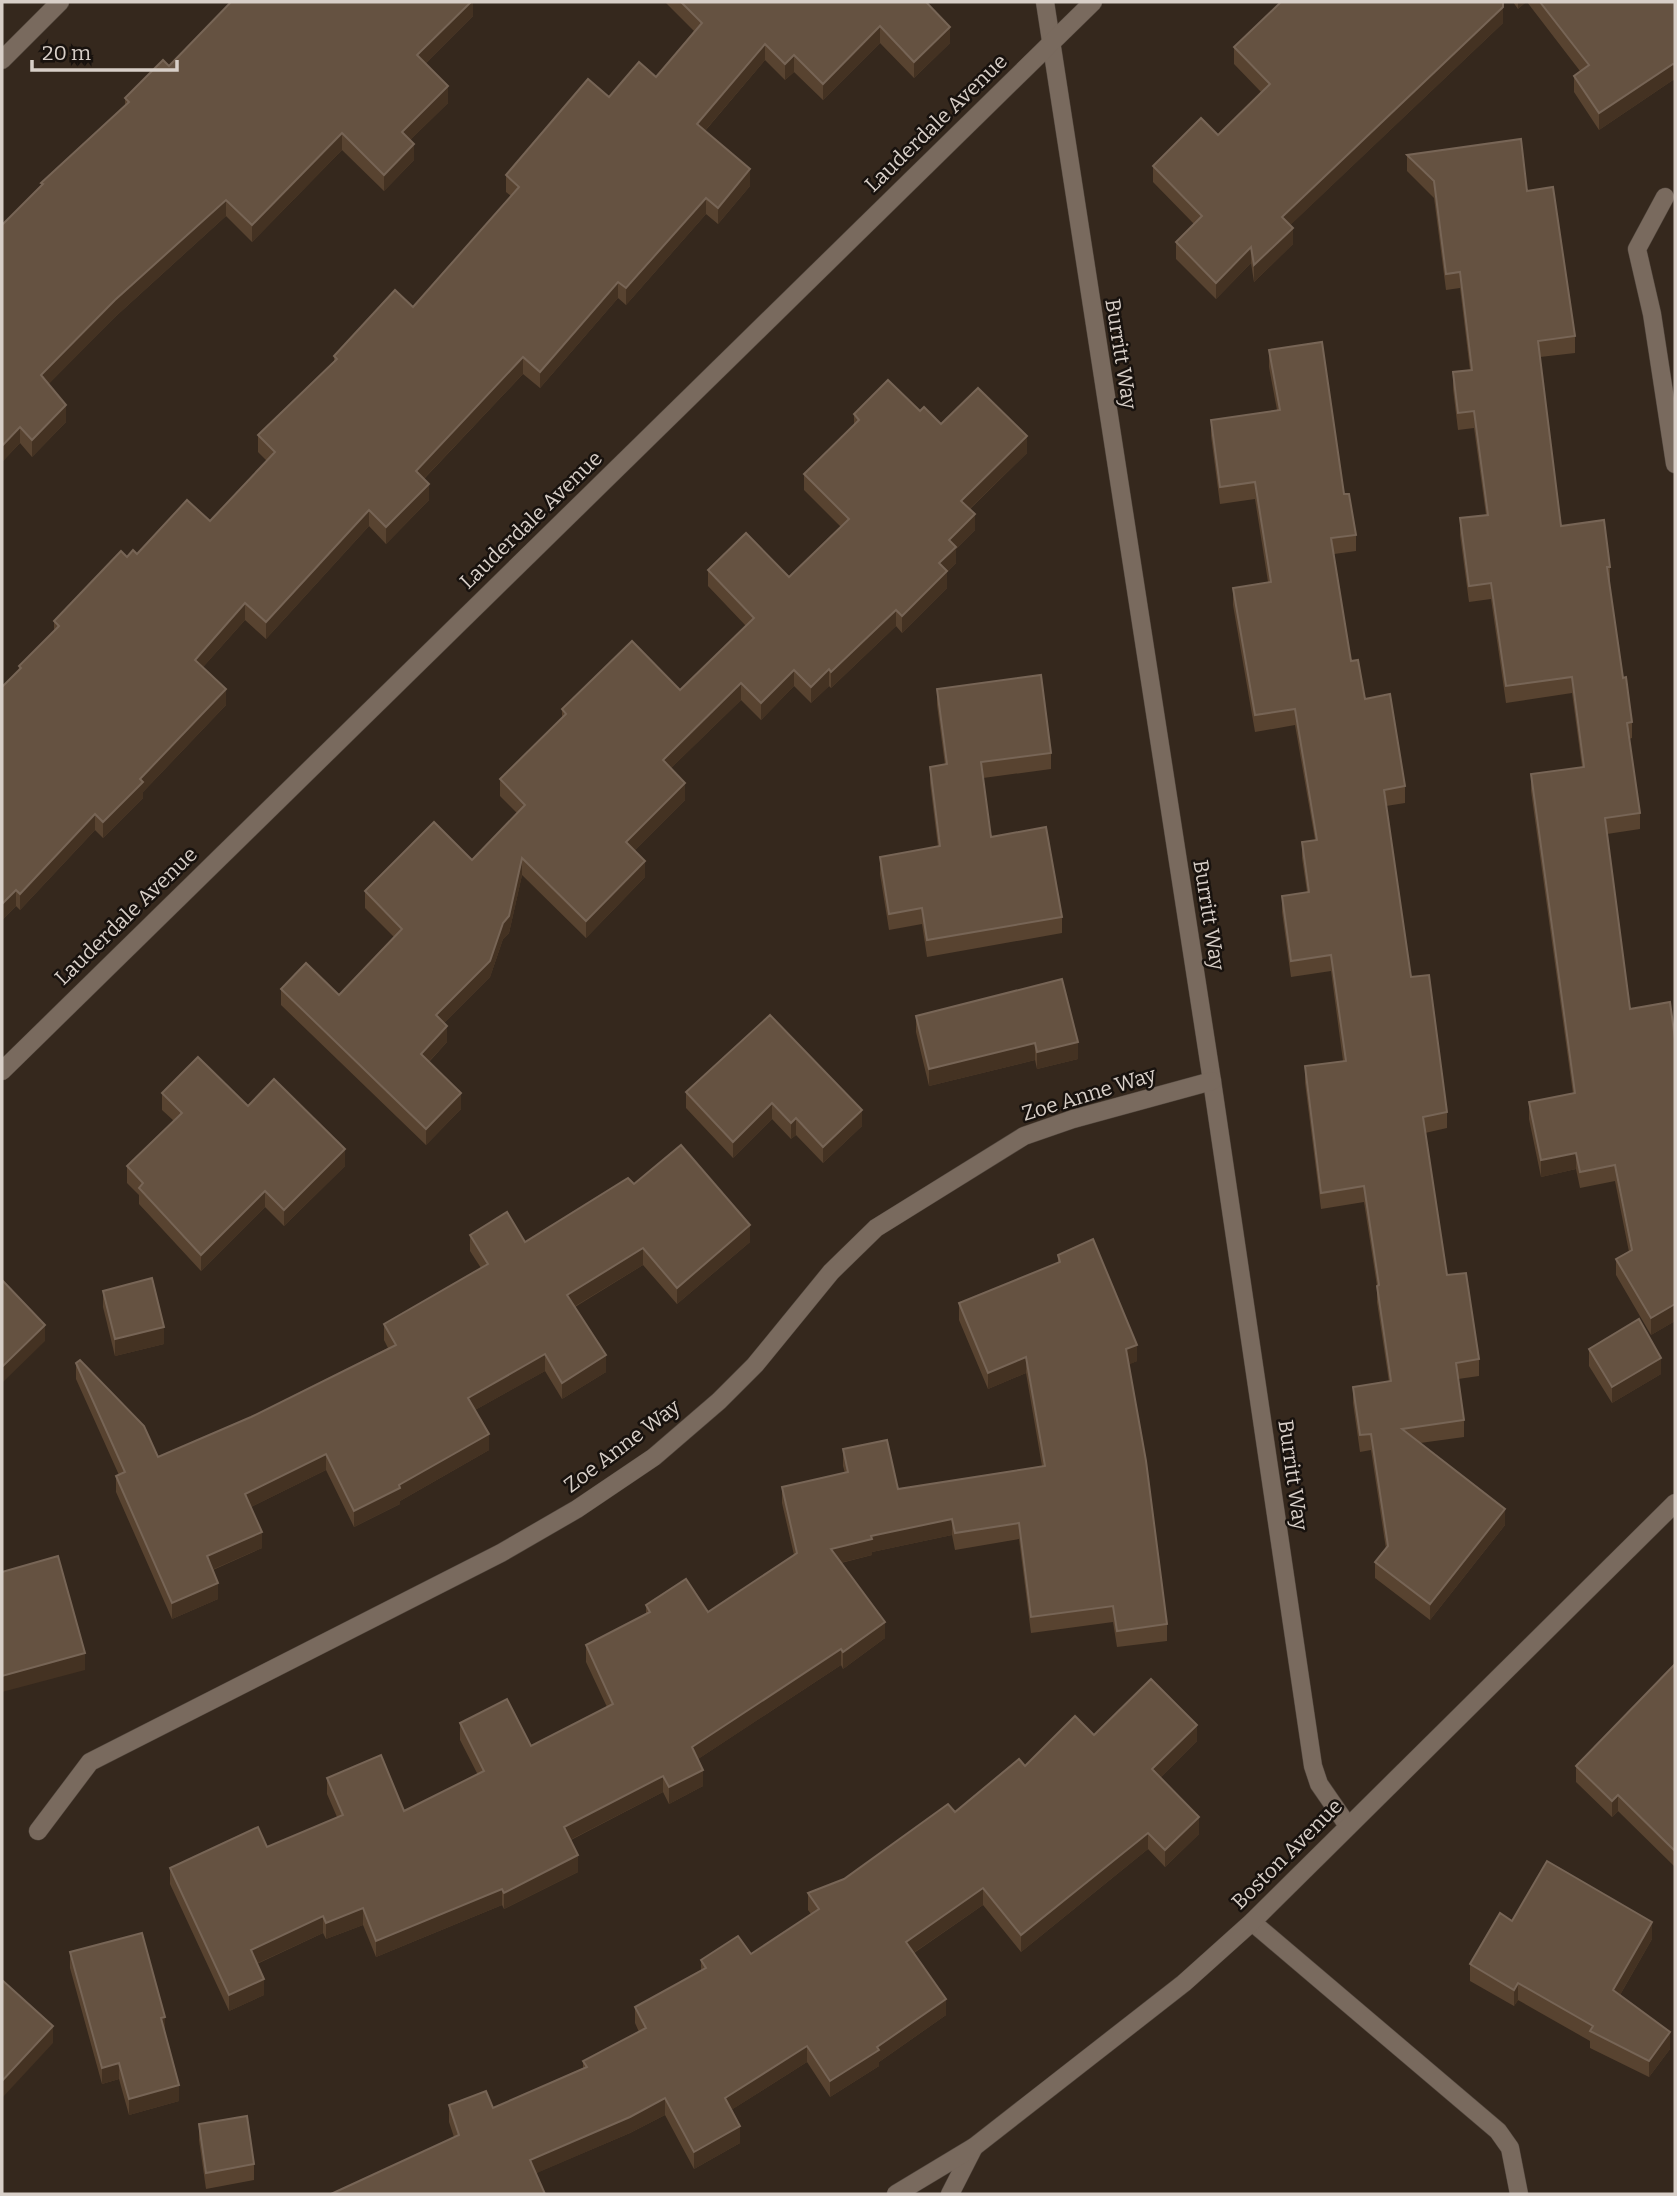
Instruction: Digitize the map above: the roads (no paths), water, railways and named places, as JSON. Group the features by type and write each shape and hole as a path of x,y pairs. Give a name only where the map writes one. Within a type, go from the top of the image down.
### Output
{"street":[{"path":"2,60 60,2"},
{"name":"Burritt Way","path":"1045,2 1212,1081 1313,1766 1319,1784 1348,1826"},
{"name":"Lauderdale Avenue","path":"2,1070 1093,2"},
{"path":"1665,197 1637,249 1653,314 1675,464"},
{"name":"Zoe Anne Way","path":"38,1831 90,1762 501,1553 577,1509 654,1457 719,1401 755,1365 831,1272 876,1228 1024,1136 1073,1119 1212,1081"},
{"name":"Boston Avenue","path":"896,2194 974,2147 1184,1983 1252,1922 1675,1503"},
{"path":"1252,1922 1498,2131 1510,2148 1518,2194"},
{"path":"950,2194 974,2147"}]}
